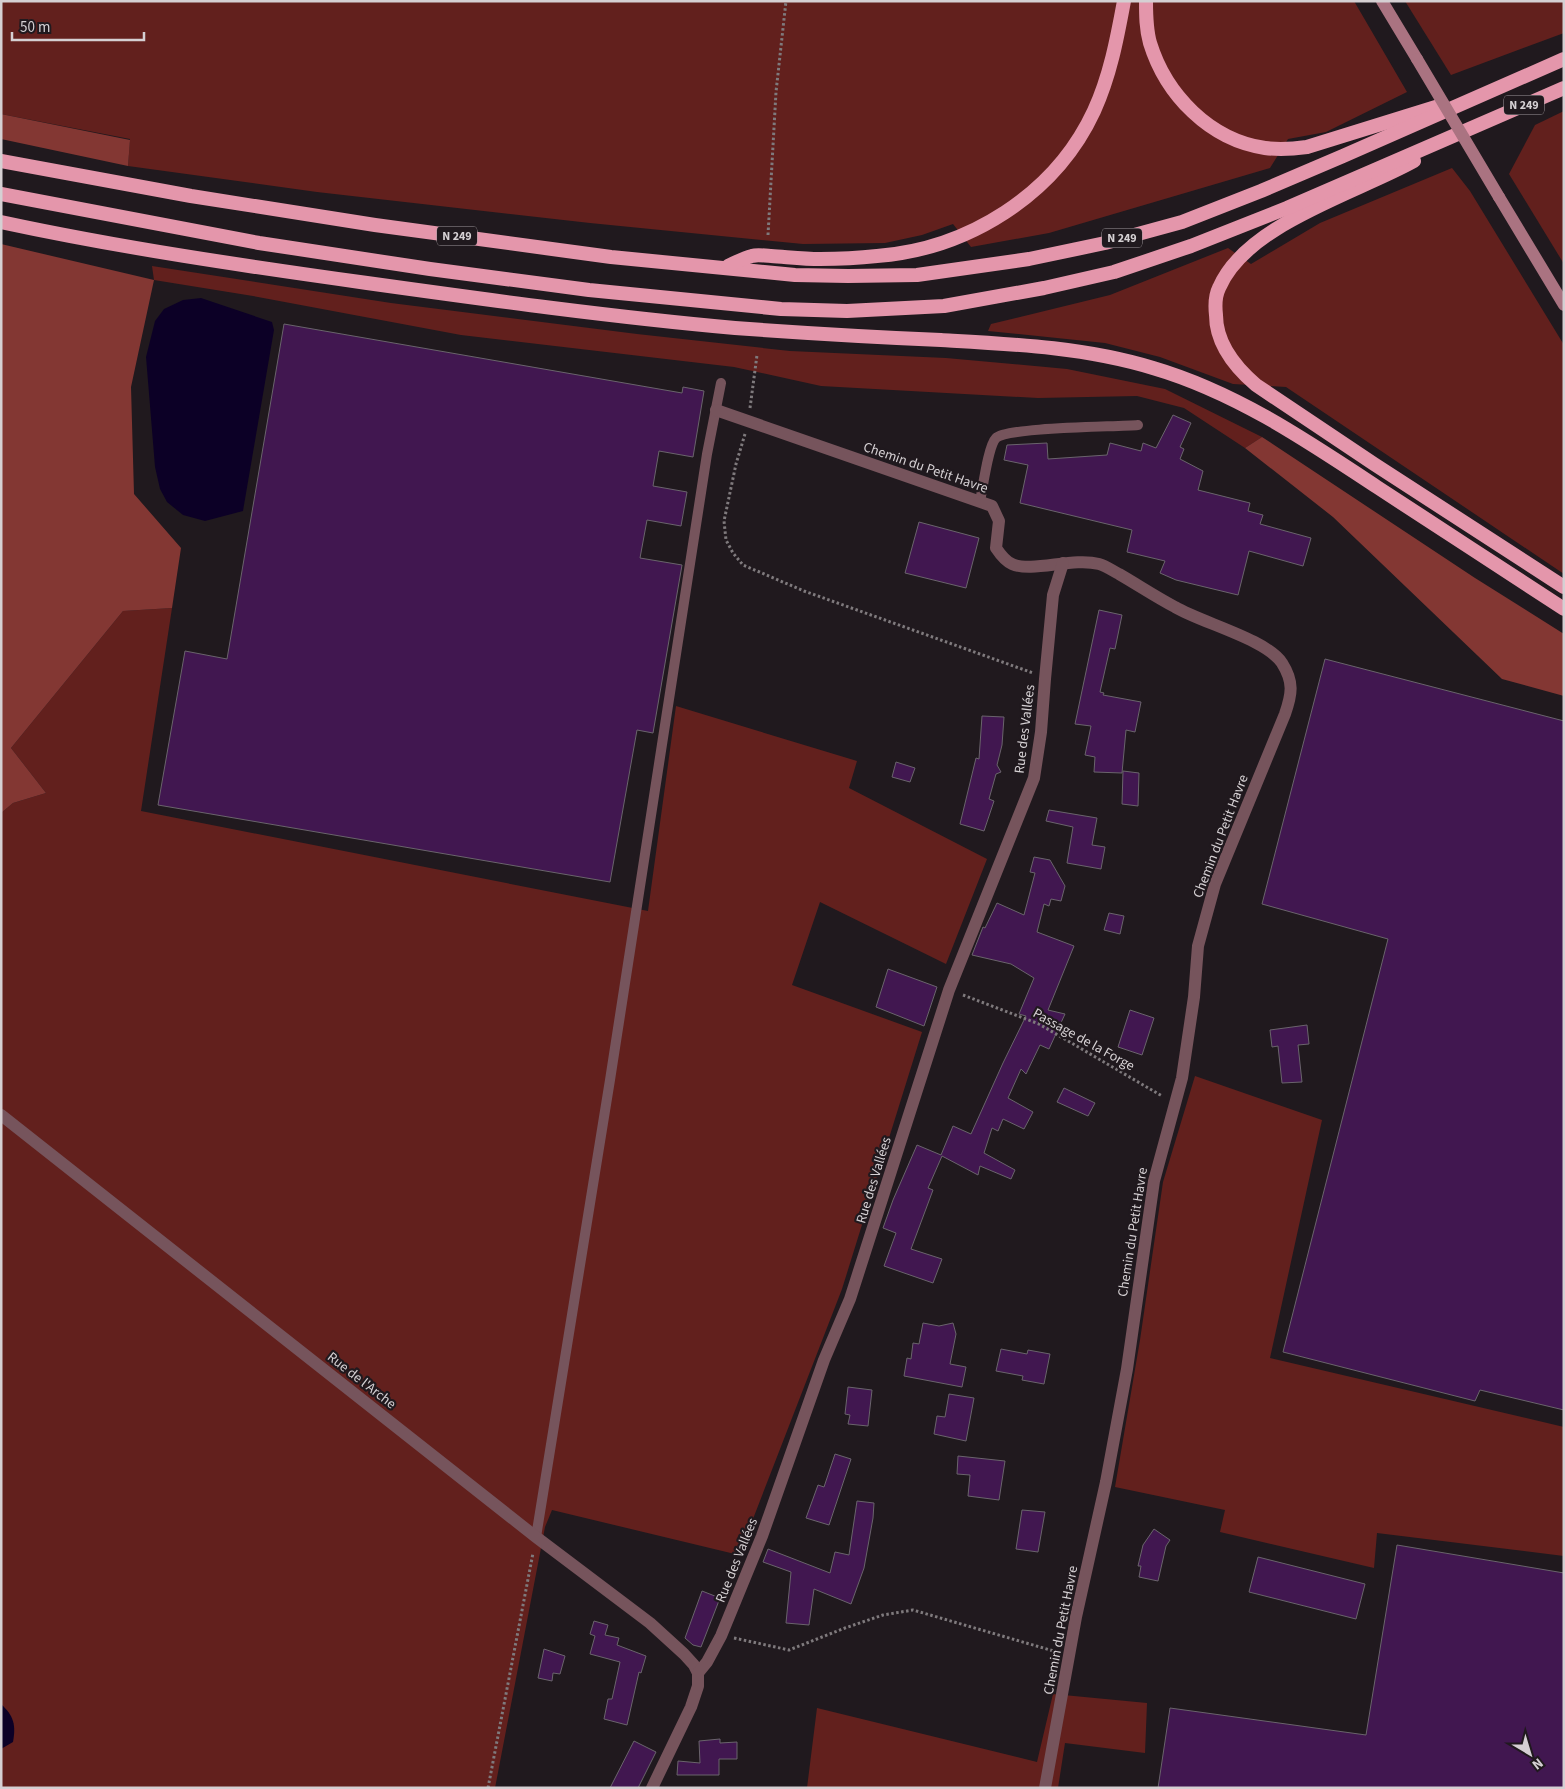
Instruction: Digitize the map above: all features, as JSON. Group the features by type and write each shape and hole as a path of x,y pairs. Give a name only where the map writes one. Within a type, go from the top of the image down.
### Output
{"highway":[{"path":"725,267 754,255 821,259 905,253 942,244 969,233 996,218 1021,201 1045,180 1064,158 1082,132 1094,111 1105,83 1115,49 1124,1"},
{"path":"1146,1 1146,19 1150,41 1158,65 1171,87 1202,120 1222,133 1265,148 1286,150 1307,148 1494,89"},
{"name":"N 249","path":"1,161 190,196 375,225 612,257 795,274 848,276 917,275 1020,260 1105,243 1182,222 1262,191 1564,58"},
{"name":"N 249","path":"1,194 259,243 430,269 599,291 781,309 847,311 944,306 1044,288 1114,272 1191,246 1287,208 1564,88"},
{"path":"1484,122 1398,170 1301,215 1256,244 1239,258 1226,275 1218,290 1216,322 1220,341 1230,358 1241,373 1256,385 1564,587"},
{"path":"1,222 241,265 512,303 689,324 796,333 971,342 1060,349 1128,361 1181,377 1225,394 1265,416 1301,437 1564,608"}],"main road":[{"path":"1382,1 1564,305"}],"street":[{"name":"Chemin du Petit Havre","path":"716,410 992,506 999,521 996,548 1002,557 1012,564 1028,566 1086,561 1102,565 1177,608 1256,642 1275,655 1282,663 1290,681 1291,694 1285,714 1214,884 1198,946 1194,997 1182,1078 1154,1181 1127,1369 1045,1788"},
{"name":"Rue des Vallées","path":"655,1787 691,1707 698,1686 698,1674 721,1636 762,1536 824,1360 850,1299 949,990 1034,778 1041,732 1053,595 1063,563"},
{"name":"Rue de l'Arche","path":"1,1115 536,1537 650,1623 684,1654 694,1665 698,1674"}],"lane":[{"path":"536,1537 610,1080 707,454 721,383"},
{"path":"980,501 991,448 996,438 1004,434 1026,431 1138,426"}],"path":[{"path":"768,235 776,92 786,1"},
{"path":"757,355 748,421 736,464 724,521 726,540 732,553 743,565 804,591 934,636 1034,673 1045,679"},
{"name":"Passage de la Forge","path":"949,990 1039,1024 1176,1103"},
{"path":"488,1788 536,1537"},
{"path":"721,1636 789,1650 884,1615 913,1610 1070,1656"}],"shaded area":[{"path":"1,1 1354,1 1407,92 1326,132 1288,139 1270,168 1049,233 971,247 953,224 922,235 885,243 803,244 590,223 317,192 128,166 130,139 1,114"},
{"path":"1405,1 1564,1 1564,33 1451,75"},
{"path":"1564,111 1564,264 1509,174 1535,125"},
{"path":"1,114 130,140 128,166 1,139"},
{"path":"1452,168 1470,191 1564,345 1564,574 1286,387 1233,384 1160,357 1105,343 988,331 991,324 1110,295 1228,248 1251,264 1320,223"},
{"path":"1,244 154,280 131,387 134,494 181,548 172,608 123,611 11,748 46,793 13,803 1,813"},
{"path":"152,266 391,303 637,334 790,351 946,358 1067,369 1165,389 1262,437 1245,448 1184,408 1137,396 1038,398 821,386 734,367 461,335 253,296 154,280"},
{"path":"201,298 272,322 274,330 243,511 205,521 183,515 167,502 160,489 155,467 146,357 155,321 164,309 183,300"},
{"path":"1262,437 1475,578 1564,634 1564,696 1502,679 1333,517 1245,448"},
{"path":"172,608 141,811 648,911 676,706 857,761 849,788 987,859 946,964 820,902 792,985 922,1032 842,1289 739,1555 552,1510 545,1527 495,1788 1,1788 1,813 13,803 46,793 11,748 123,611"},
{"path":"1195,1076 1322,1120 1270,1358 1564,1427 1564,1556 1377,1533 1374,1568 1220,1532 1225,1510 1115,1487 1140,1340 1163,1182"},
{"path":"1053,1694 1147,1703 1145,1753 1065,1743 1058,1788 807,1788 817,1708 1037,1762"},
{"path":"1,1704 13,1721 14,1731 13,1742 1,1749"}],"building":[{"path":"284,324 682,393 683,387 704,391 693,457 659,451 653,486 687,492 681,526 647,520 640,558 682,565 653,733 637,730 610,882 158,805 185,651 227,659"},
{"path":"1173,415 1191,423 1180,447 1184,449 1180,459 1203,471 1198,490 1250,503 1248,511 1263,515 1260,524 1311,538 1303,566 1249,551 1238,595 1176,580 1160,573 1165,561 1127,552 1132,530 1020,503 1028,465 1004,460 1007,445 1047,443 1048,459 1107,455 1110,443 1141,451 1143,443 1156,448"},
{"path":"919,522 979,538 966,588 905,573"},
{"path":"1099,610 1122,615 1115,649 1110,648 1100,692 1104,693 1103,695 1141,702 1135,732 1126,730 1122,773 1094,772 1095,757 1085,755 1091,726 1075,724"},
{"path":"1325,659 1564,721 1564,1410 1480,1390 1475,1401 1283,1352 1388,939 1262,904"},
{"path":"982,716 1004,717 1002,745 997,765 1001,772 996,774 989,799 994,801 984,831 960,824 976,758 979,759"},
{"path":"896,762 915,768 910,782 892,777"},
{"path":"1123,771 1139,773 1138,806 1122,804"},
{"path":"1049,810 1097,818 1092,845 1105,847 1101,869 1067,863 1073,827 1046,821"},
{"path":"1034,857 1050,860 1065,886 1061,901 1051,899 1049,906 1044,904 1037,932 1074,946 1048,1010 1065,1014 1049,1049 1040,1045 1026,1074 1021,1069 1008,1098 1033,1112 1024,1129 1003,1119 998,1131 992,1128 984,1153 1015,1170 1011,1179 980,1166 978,1175 942,1156 928,1188 933,1190 911,1249 942,1259 933,1283 884,1266 896,1233 883,1228 917,1145 941,1155 953,1126 971,1134 1026,1016 1019,1014 1034,978 1011,964 972,955 983,927 985,928 997,903 1024,915 1035,873 1030,872"},
{"path":"1109,913 1124,916 1120,934 1104,930"},
{"path":"888,969 937,987 924,1026 876,1007"},
{"path":"1130,1010 1154,1018 1142,1055 1118,1047"},
{"path":"1307,1025 1309,1044 1298,1045 1302,1082 1282,1083 1278,1046 1272,1047 1270,1030"},
{"path":"1064,1088 1095,1103 1088,1116 1057,1102"},
{"path":"923,1323 939,1326 953,1323 956,1334 950,1364 966,1367 962,1387 904,1376 907,1358 911,1359 913,1343 919,1344"},
{"path":"1001,1349 1027,1354 1028,1350 1050,1354 1044,1384 1022,1380 1023,1376 996,1371"},
{"path":"848,1387 872,1390 868,1426 848,1424 850,1415 845,1414"},
{"path":"949,1394 974,1398 966,1441 934,1434 937,1416 945,1417"},
{"path":"835,1454 851,1459 829,1525 806,1518 818,1485 824,1487"},
{"path":"958,1456 1005,1461 999,1500 968,1496 970,1475 957,1474"},
{"path":"857,1501 874,1503 864,1568 851,1604 814,1589 809,1625 786,1623 791,1572 763,1562 768,1549 830,1573 835,1552 849,1555"},
{"path":"1022,1510 1045,1512 1038,1552 1016,1549"},
{"path":"1154,1529 1170,1540 1166,1546 1158,1581 1139,1577 1141,1566 1138,1566 1143,1545"},
{"path":"1397,1545 1564,1573 1564,1788 1158,1788 1170,1708 1366,1735"},
{"path":"1258,1557 1365,1584 1356,1619 1249,1592"},
{"path":"702,1591 720,1598 701,1647 693,1645 685,1638"},
{"path":"594,1621 608,1625 605,1635 619,1638 617,1645 646,1656 641,1673 639,1672 627,1725 604,1719 608,1699 612,1699 620,1662 590,1654 595,1636 590,1634"},
{"path":"544,1649 565,1656 560,1674 553,1673 552,1681 538,1678"},
{"path":"720,1739 720,1743 737,1742 737,1759 719,1759 719,1775 677,1775 678,1761 700,1763 699,1741"},
{"path":"634,1741 656,1752 638,1788 610,1788"}]}
